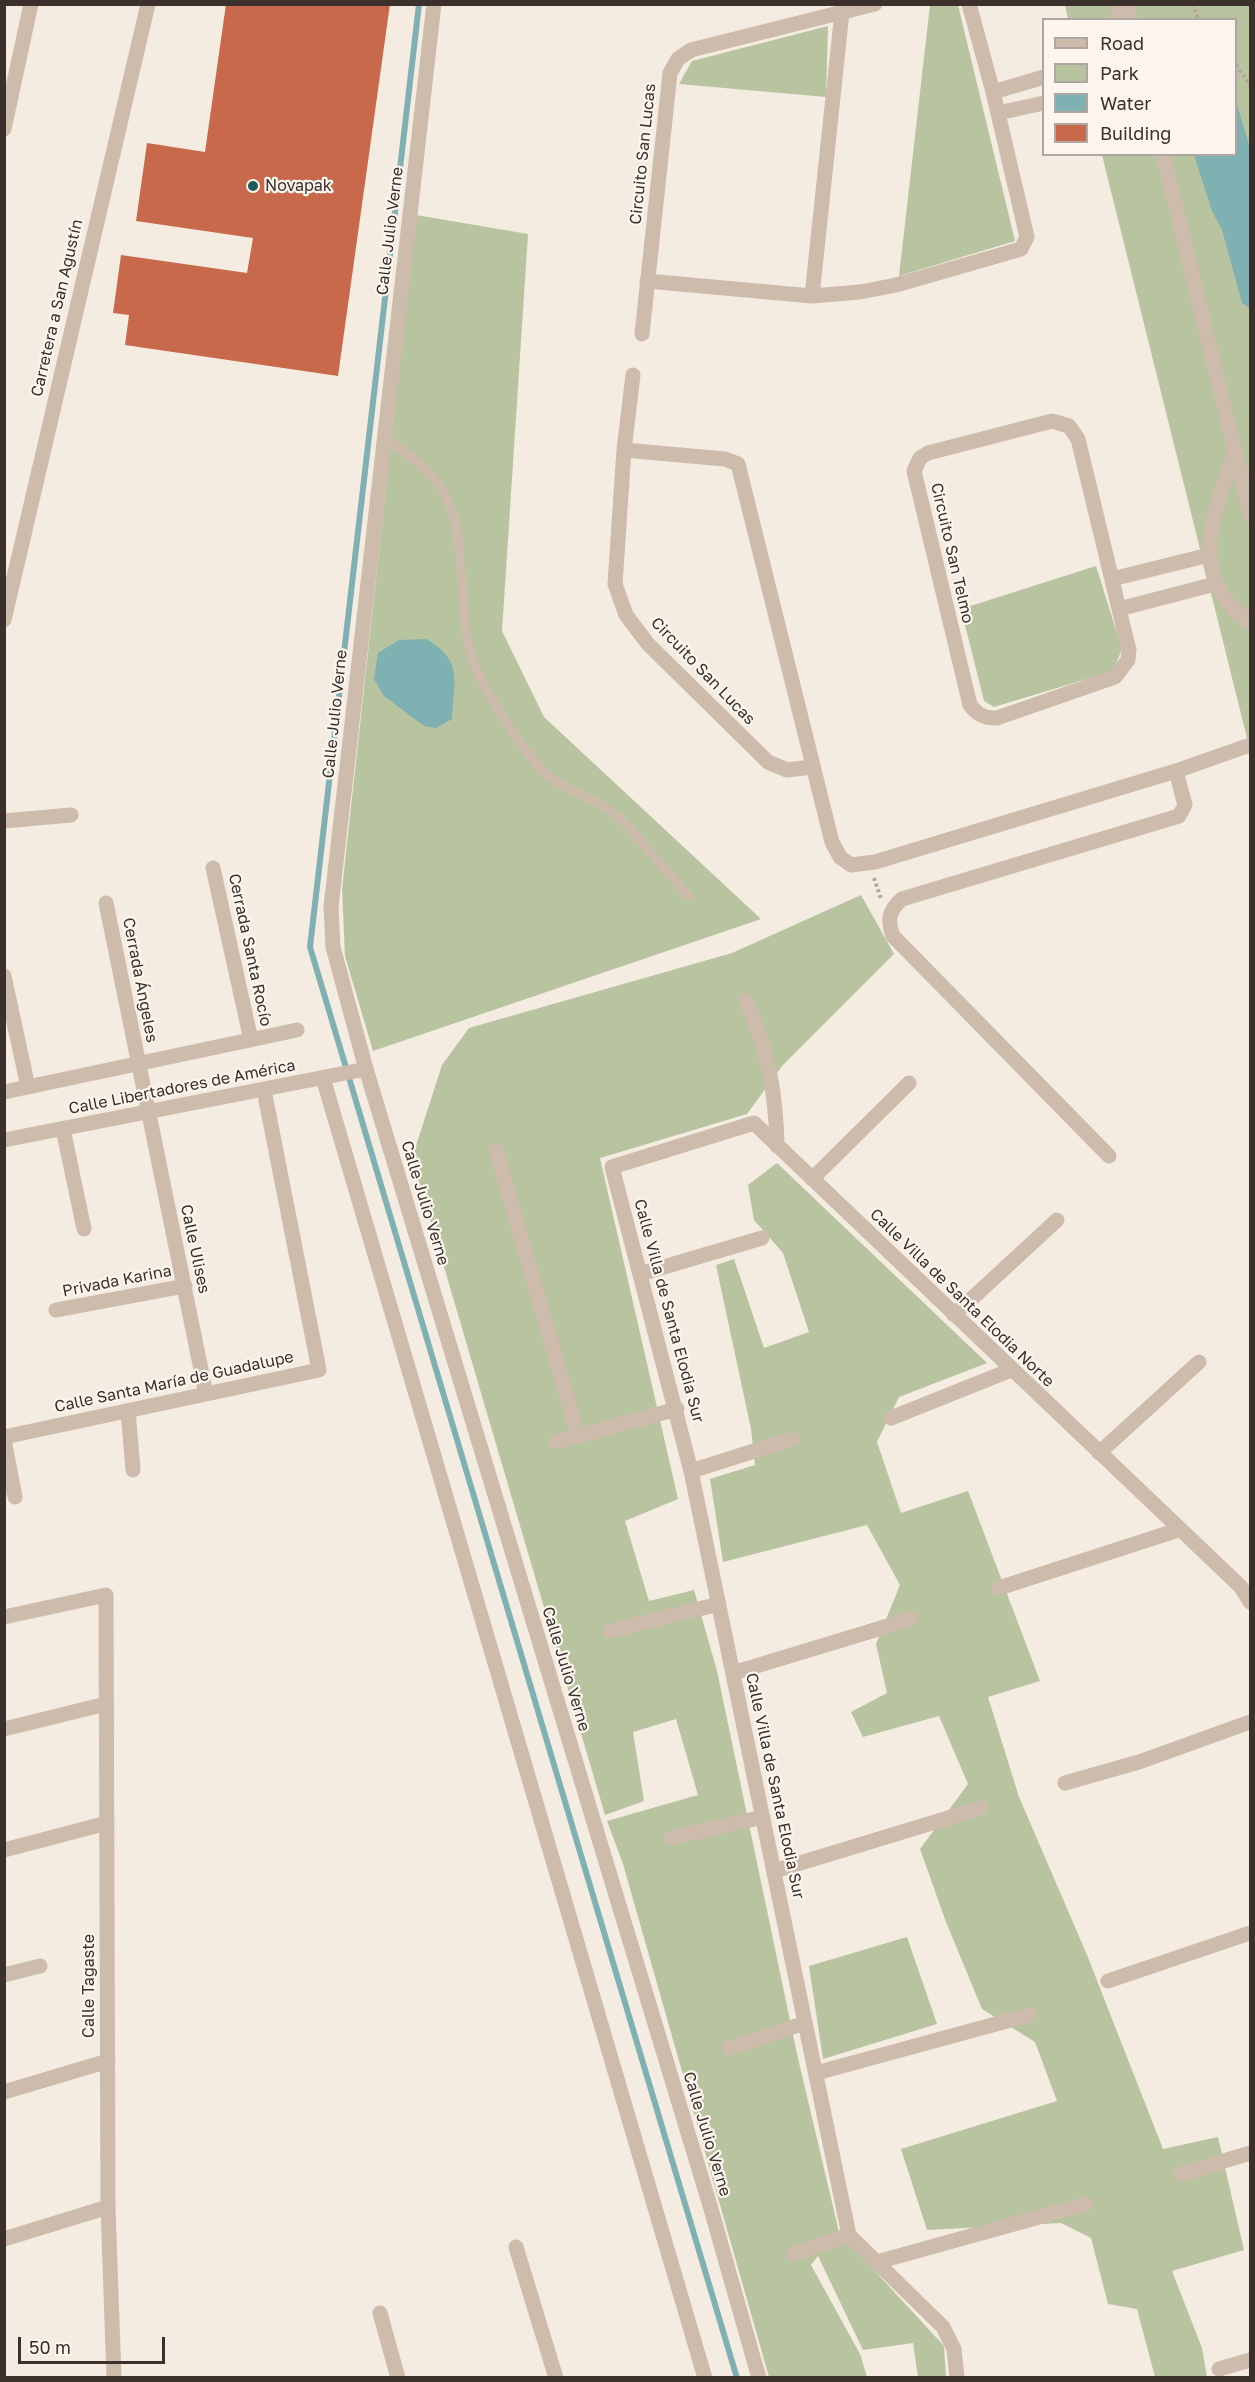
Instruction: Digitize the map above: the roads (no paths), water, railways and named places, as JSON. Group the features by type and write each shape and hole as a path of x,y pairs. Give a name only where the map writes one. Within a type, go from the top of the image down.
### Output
{"street":[{"path":"4,129 31,4"},
{"name":"Carretera a San Agustín","path":"4,620 148,4"},
{"name":"Calle Julio Verne","path":"434,4 331,907 333,947 361,1070 711,2209 759,2378"},
{"name":"Circuito San Lucas","path":"642,334 670,73 678,59 691,50 875,4"},
{"path":"647,281 812,296 860,292 896,285 1021,249 1027,237 993,92 969,4"},
{"path":"1117,18 1125,4"},
{"path":"812,296 842,12"},
{"path":"993,92 1042,78"},
{"path":"998,113 1042,103"},
{"path":"1163,156 1251,514"},
{"name":"Circuito San Lucas","path":"633,375 624,450 615,584 626,615 648,644 768,762 787,770 813,767"},
{"name":"Circuito San Telmo","path":"1052,421 1070,426 1078,439 1119,609 1129,650 1123,670 1115,677 997,718 986,718 976,713 970,705 914,471 916,464 928,453 1052,421"},
{"path":"624,450 725,459 738,464 832,842 840,857 850,865 875,862 1251,746"},
{"path":"1235,450 1218,501 1209,565 1215,584 1229,603 1251,623"},
{"path":"1112,579 1209,555"},
{"path":"1119,609 1215,584"},
{"path":"1109,1156 893,936 889,925 890,912 903,899 1179,816 1185,805 1176,771"},
{"path":"4,821 71,815"},
{"name":"Cerrada Santa Rocío","path":"213,868 251,1040"},
{"name":"Cerrada Ángeles","path":"106,903 148,1112"},
{"path":"4,976 28,1087"},
{"path":"746,1001 761,1036 772,1072 777,1146"},
{"name":"Calle Libertadores de América","path":"4,1092 297,1030"},
{"name":"Calle Libertadores de América","path":"4,1140 361,1070"},
{"path":"330,1077 705,2378"},
{"path":"812,1179 909,1083"},
{"name":"Calle Santa María de Guadalupe","path":"4,1439 319,1370 264,1090"},
{"name":"Calle Ulises","path":"148,1112 206,1394"},
{"name":"Calle Villa de Santa Elodia Norte","path":"612,1167 754,1124 1178,1530 1246,1583 1251,1602"},
{"path":"63,1129 84,1229"},
{"path":"496,1149 578,1436"},
{"name":"Calle Villa de Santa Elodia Sur","path":"612,1167 677,1409 691,1471 849,2235"},
{"path":"954,1315 1057,1220"},
{"path":"640,1274 762,1238"},
{"name":"Privada Karina","path":"56,1310 184,1286"},
{"path":"1099,1453 1199,1362"},
{"path":"891,1418 1011,1370"},
{"path":"556,1442 677,1409"},
{"path":"128,1411 133,1470"},
{"path":"4,1439 15,1497"},
{"path":"691,1471 792,1439"},
{"path":"999,1588 1178,1530"},
{"name":"Calle Tagaste","path":"4,1617 106,1595 108,2207 114,2378"},
{"path":"610,1631 719,1604"},
{"path":"733,1673 911,1619"},
{"path":"4,1729 106,1704"},
{"path":"1065,1783 1139,1762 1251,1722"},
{"path":"774,1871 981,1808"},
{"path":"670,1838 763,1817"},
{"path":"4,1850 107,1823"},
{"path":"1108,1981 1251,1933"},
{"path":"4,1975 40,1966"},
{"path":"816,2073 1029,2015"},
{"path":"729,2048 806,2024"},
{"path":"4,2092 108,2061"},
{"path":"1181,2174 1251,2153"},
{"path":"878,2262 1086,2204"},
{"path":"4,2239 108,2207"},
{"path":"793,2254 849,2235 943,2327 954,2349 957,2378"},
{"path":"516,2247 556,2378"},
{"path":"381,2313 398,2378"},
{"path":"1219,2369 1251,2360"}],"lane":[{"path":"384,436 436,481 447,498 455,523 466,636 471,659 481,680 537,764 553,779 601,803 619,819 688,897"}],"water":[{"path":"1237,104 1250,148 1250,308 1242,303 1222,230 1212,211 1194,156 1237,156"},
{"path":"426,639 446,655 454,673 452,719 436,728 424,726 384,696 374,679 378,653 399,640"}],"waterway":[{"path":"419,4 310,947 737,2378"}],"place":[{"name":"Novapak","path":"253,186"}]}
